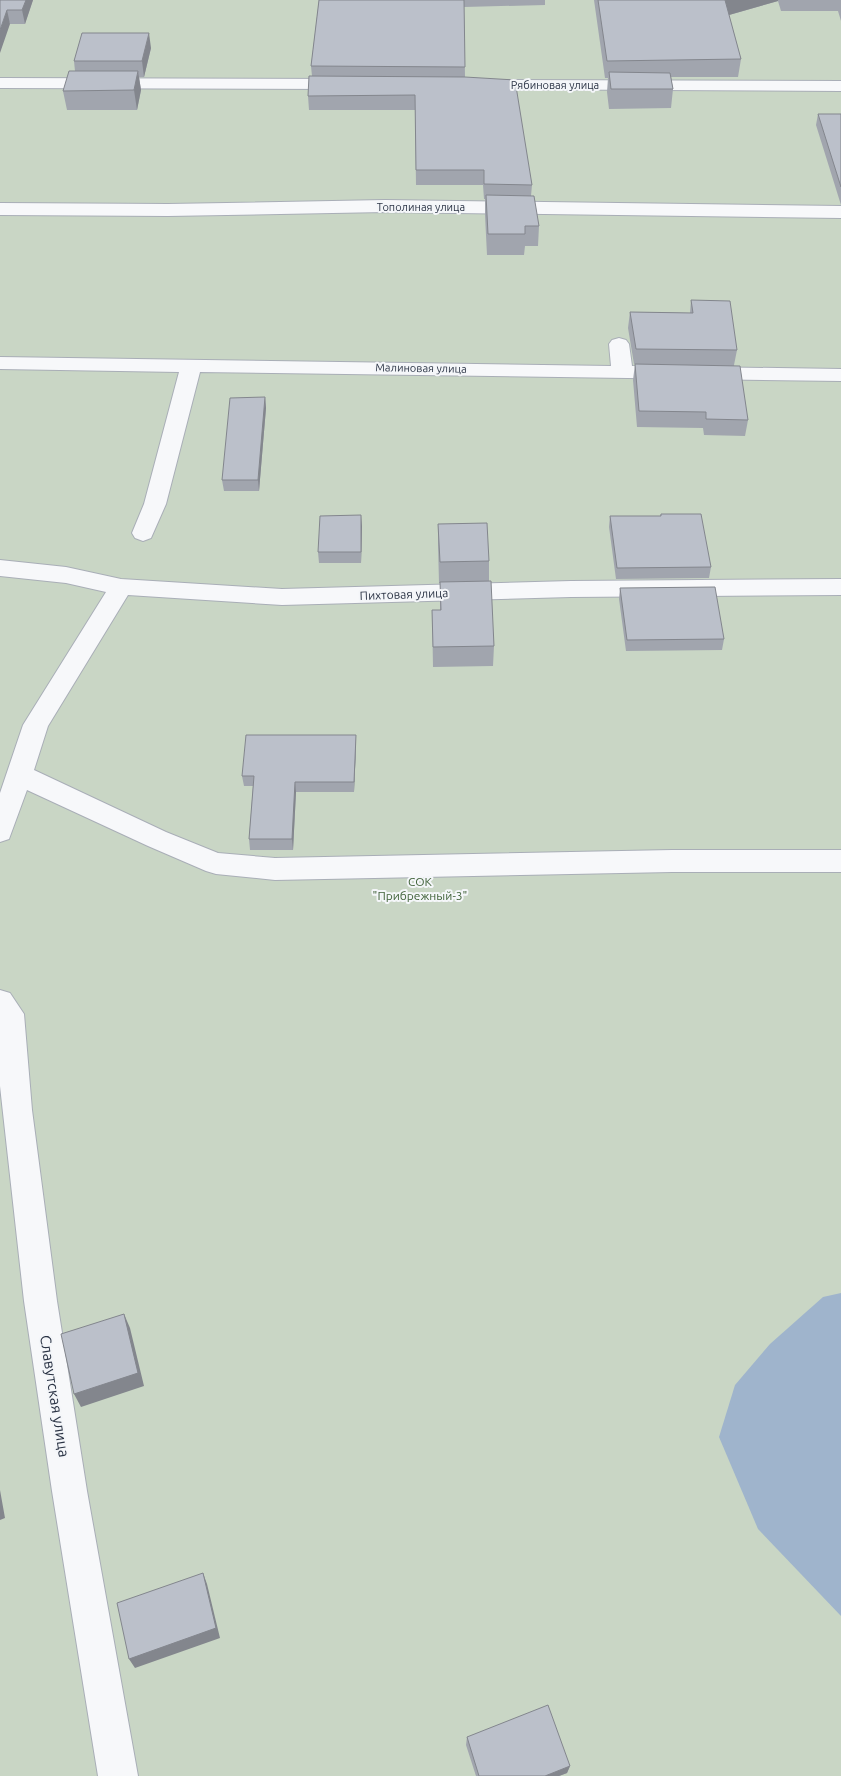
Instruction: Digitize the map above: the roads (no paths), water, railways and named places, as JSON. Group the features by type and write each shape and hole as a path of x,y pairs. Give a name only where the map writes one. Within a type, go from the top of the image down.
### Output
{"street":[{"path":"0,83 366,84"},
{"name":"Рябиновая улица","path":"465,84 841,86"},
{"name":"Тополиная улица","path":"0,209 168,210 385,206 841,212"},
{"path":"619,344 622,371"},
{"name":"Малиновая улица","path":"0,363 841,375"},
{"path":"143,533 155,504 191,365"},
{"name":"Пихтовая улица","path":"0,568 66,575 121,587 282,597 571,589 841,587"},
{"path":"0,832 36,725 121,587"},
{"path":"18,774 157,839 216,863 275,869 662,861 841,861"},
{"name":"Славутская улица","path":"4,1008 47,1357 118,1776"}],"water":[{"path":"841,1293 841,1616 758,1529 719,1437 735,1385 770,1344 823,1297"}],"park label":[{"name":"СОК \"Прибрежный-3\"","path":"420,888"}]}
